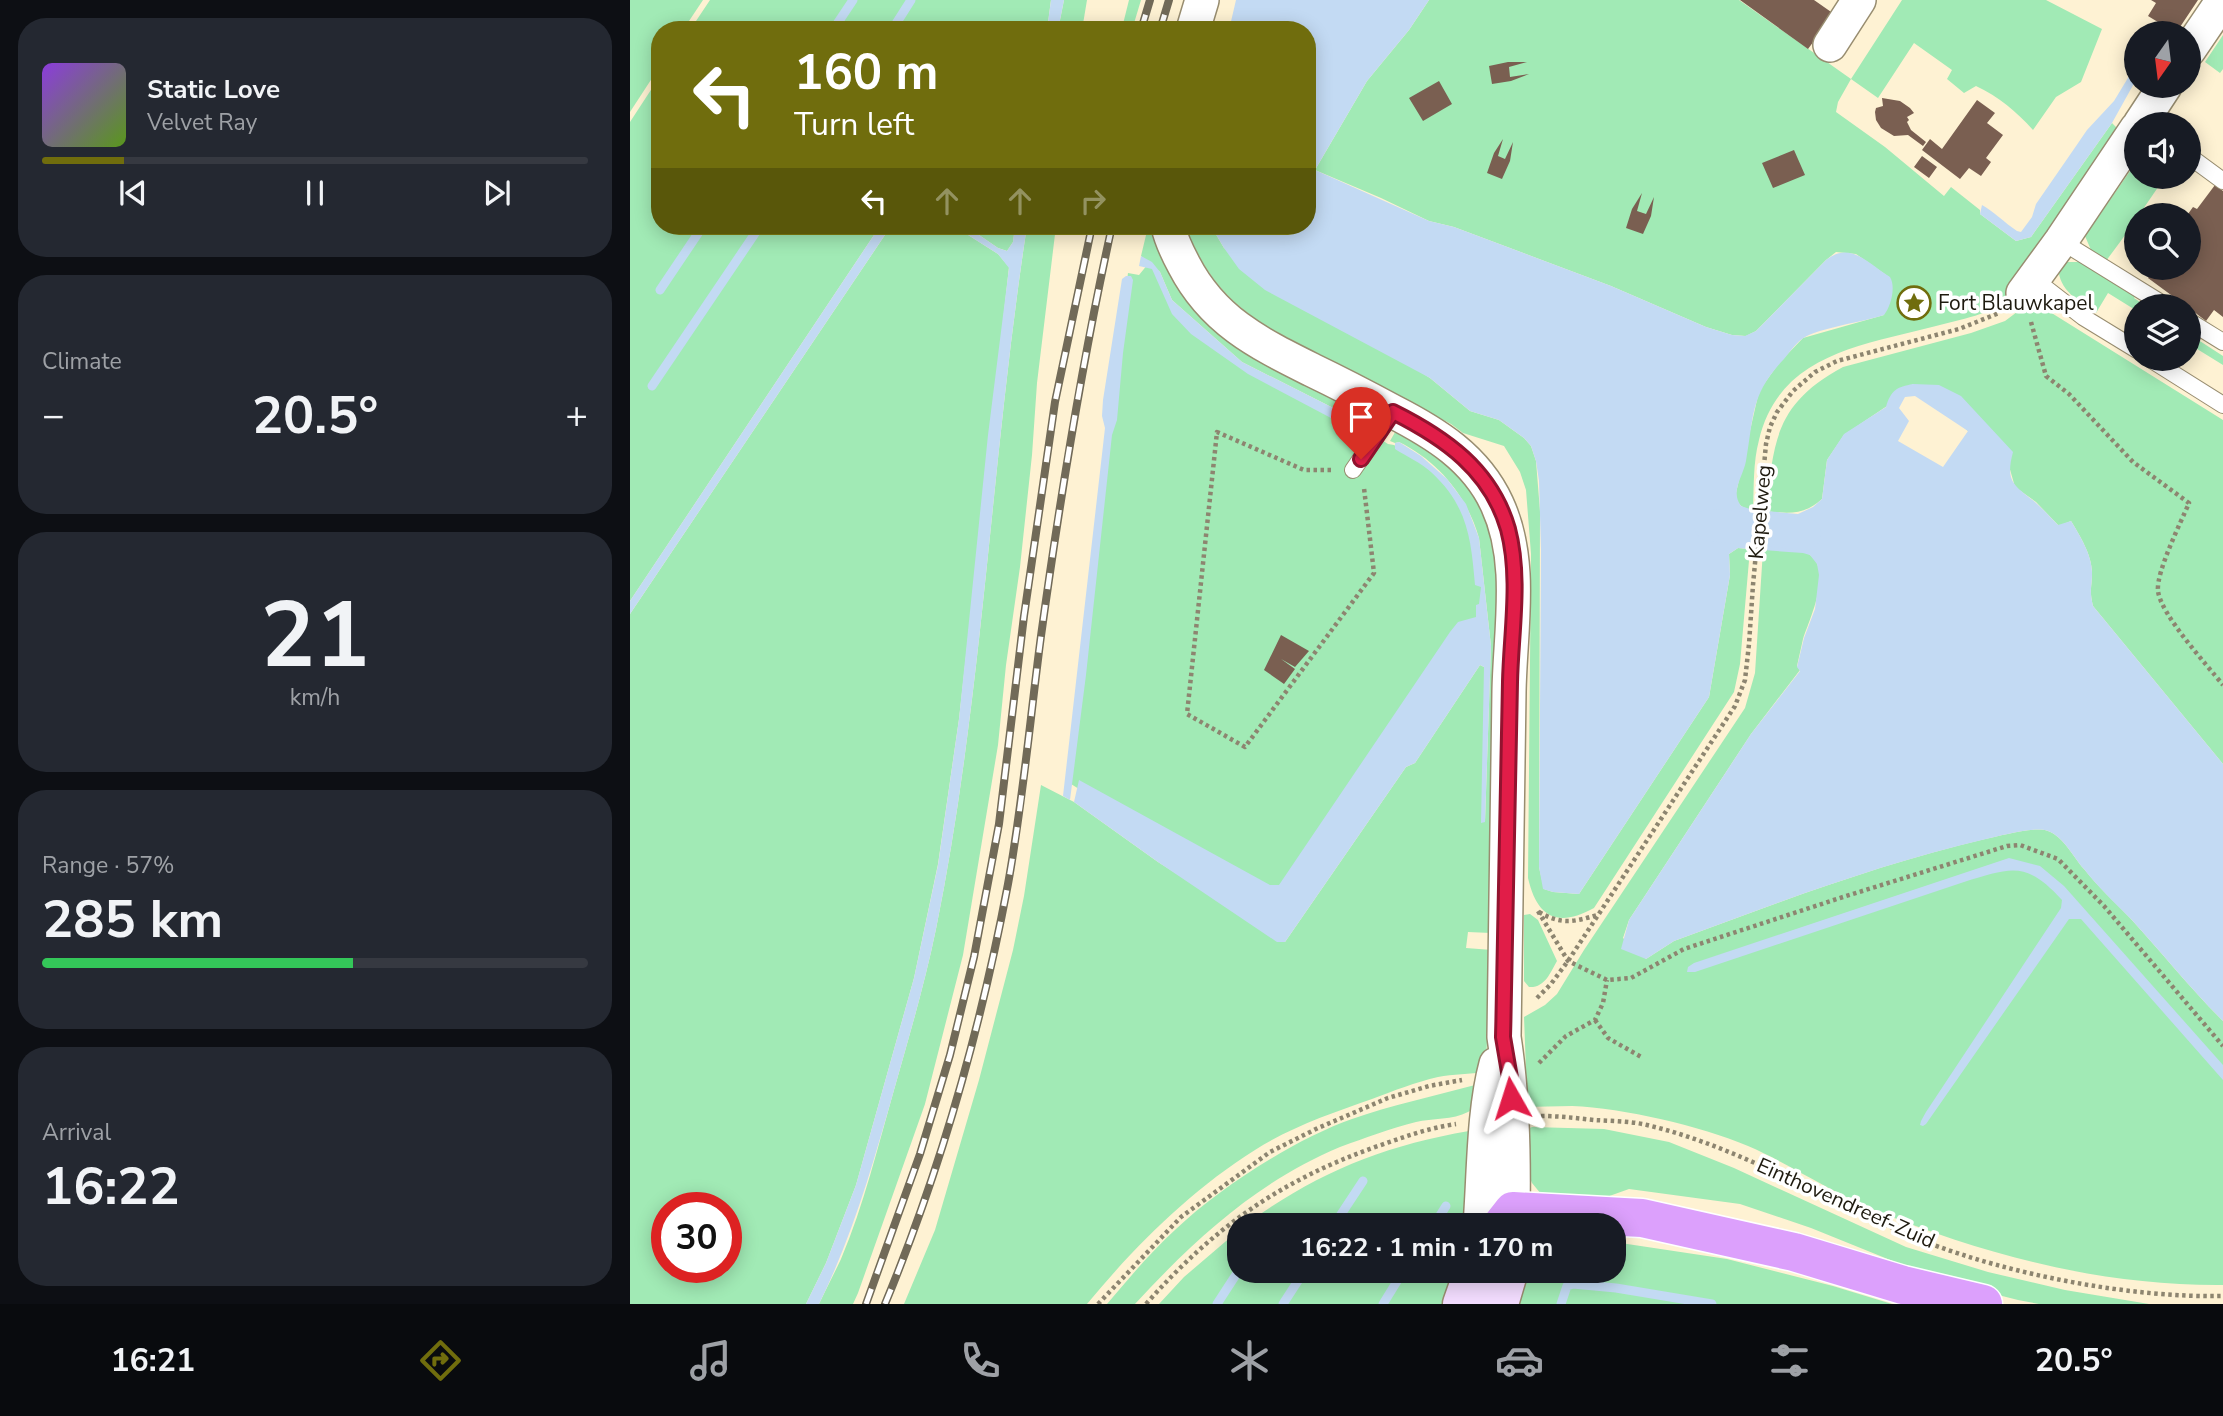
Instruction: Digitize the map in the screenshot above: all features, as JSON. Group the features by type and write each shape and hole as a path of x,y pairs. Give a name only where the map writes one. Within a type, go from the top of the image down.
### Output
{"highway":[{"path":"1626,1219 1642,1219 1794,1252 1903,1285 1983,1304"}],"main road":[{"path":"1462,1304 1469,1283"},
{"path":"1499,1304 1505,1283"}],"street":[{"path":"1196,21 1202,0"},
{"path":"1830,45 1858,0"},
{"path":"2202,31 2223,0"},
{"path":"2029,286 2124,149"},
{"path":"1170,235 1194,284 1226,320 1278,352 1427,429 1454,448 1477,471 1496,502 1508,530 1514,576 1500,1119 1502,1213"}],"lane":[{"path":"2201,165 2223,181"},
{"path":"2061,241 2147,294"},
{"path":"2029,286 2124,342"},
{"path":"2201,328 2223,342"},
{"path":"2169,371 2223,405"},
{"path":"1357,465 1393,412"}],"path":[{"name":"Kapelweg","path":"1504,1022 1535,1000 1568,961 1735,706 1745,680 1759,508 1770,427 1777,412 1793,391 1815,372 1837,361 1959,329 1997,316 2029,286"},
{"path":"2029,286 2046,376 2068,394 2133,462 2189,503 2159,578 2158,592 2173,624 2223,685"},
{"path":"1217,432 1304,470 1357,465 1374,573 1245,747 1186,715 1217,432"},
{"path":"1539,912 1568,961 1607,980 1631,978 1684,948 2007,846 2020,845 2058,859 2104,906 2223,1046"},
{"path":"1507,896 1523,900 1558,921 1577,921 1598,915"},
{"path":"1098,1304 1181,1217 1270,1152 1388,1098 1429,1086 1480,1077 1522,1077 1566,1036 1595,1020 1600,1012 1607,980"},
{"path":"1595,1020 1608,1038 1643,1058"},
{"name":"Einthovendreef-Zuid","path":"1146,1304 1219,1230 1277,1191 1347,1157 1428,1128 1553,1116 1645,1125 1720,1147 1775,1170 1845,1207 1928,1242 2010,1269 2104,1287 2190,1296 2223,1296"}],"green space":[{"path":"630,0 703,0 689,21 651,21 651,80 630,112"},
{"path":"710,0 1051,0 1048,21 696,21"},
{"path":"1064,0 1087,0 1084,21 1060,21"},
{"path":"1129,0 1141,0 1135,21 1124,21"},
{"path":"1429,0 1739,0 1851,79 1838,102 1836,112 1885,147 1944,196 1951,187 1980,210 1980,214 2016,241 2031,237 2112,123 2118,129 2011,297 1975,316 1880,340 1828,358 1805,371 1785,389 1769,411 1759,440 1753,510 1738,503 1736,493 1759,391 1779,363 1803,338 1884,315 1889,277 1856,254 1836,252 1756,331 1746,336 1732,335 1706,327 1611,286 1454,227 1429,221 1316,170 1367,81 1409,30"},
{"path":"1902,0 2046,0 2102,29 2081,82 2056,97 2033,130 2007,105 1984,90 1976,86 1964,93 1947,79 1952,70 1914,43 1878,98 1851,79"},
{"path":"2223,35 2223,69 2220,73 2205,62"},
{"path":"651,90 651,235 874,235 630,601 630,122"},
{"path":"2124,180 2124,189 2157,189 2147,203 2124,203 2124,237 2106,261 2091,250 2085,236"},
{"path":"885,235 968,235 998,254 1009,267 959,719 938,864 914,978 856,1185 826,1263 806,1304 630,1304 630,614"},
{"path":"979,235 1014,235 1007,251"},
{"path":"1026,235 1055,235 1037,383 1020,567 998,745 963,955 925,1104 858,1293 853,1304 819,1304 841,1259 864,1197 936,929 965,754"},
{"path":"1146,235 1156,235 1161,250 1368,411 1372,432 1361,422 1242,362 1172,300 1160,272 1141,256"},
{"path":"1190,235 1216,235 1224,248 1430,378 1470,411 1499,420 1531,446 1536,461 1540,511 1539,867 1544,889 1579,894 1709,697 1730,575 1729,554 1738,548 1750,549 1740,664 1734,692 1594,908 1570,917 1551,916 1537,902 1528,878 1531,554 1526,490 1520,472 1504,446 1463,433 1451,424 1269,328 1228,295 1201,258"},
{"path":"2059,262 2081,262 2137,294 2124,294 2124,303 2108,293 2096,313 2069,292 2060,279"},
{"path":"1148,264 1159,273 1172,304 1242,364 1394,445 1432,469 1460,499 1481,557 1482,618 1277,913 1071,784 1116,361 1128,273 1139,275"},
{"path":"2029,299 2124,358 2124,371 2144,371 2223,420 2223,764 2093,606 2090,559 2071,521 2059,526 2036,502 2015,487 2009,466 1913,384 1887,406 1844,435 1827,460 1822,499 1809,508 1796,512 1766,511 1772,464 1782,426 1803,395 1820,381 1843,367 1971,333 2005,321"},
{"path":"2201,342 2223,356 2223,365 2201,351"},
{"path":"1398,427 1445,456 1483,505 1500,572 1491,933 1468,932 1466,948 1492,950 1493,954 1485,1072 1444,1076 1413,1084 1312,1121 1269,1142 1231,1166 1186,1201 1144,1240 1087,1304 904,1304 935,1230 979,1080 1013,950 1041,785 1074,802 1158,862 1285,942 1406,767 1415,763 1480,665 1484,667 1485,822 1491,646 1479,538 1467,508 1449,481 1413,450 1399,442 1390,441"},
{"path":"1763,550 1807,553 1817,562 1819,584 1797,666 1800,670 1751,734 1629,920 1623,938 1646,959 1674,941 1906,860 2017,832 2042,830 2054,834 2223,1021 2223,1285 2134,1280 2047,1265 1961,1242 1877,1211 1748,1146 1708,1132 1662,1119 1593,1107 1524,1107 1524,1017 1545,1005 1557,994 1745,708 1755,673"},
{"path":"1530,914 1538,920 1557,961 1549,975 1535,987 1529,987 1524,981 1524,915"},
{"path":"1475,1085 1480,1101 1468,1112 1378,1133 1310,1161 1227,1213 1135,1304 1107,1304 1176,1229 1236,1181 1306,1139 1352,1119"},
{"path":"1532,1127 1604,1129 1669,1142 1734,1168 1906,1247 1988,1272 2065,1290 2149,1304 2039,1304 2018,1300 1951,1283 1811,1228 1740,1204 1629,1189 1587,1204 1541,1194 1526,1169 1525,1130"},
{"path":"1469,1131 1468,1213 1262,1213 1298,1190 1351,1164 1437,1137"},
{"path":"1227,1240 1227,1283 1457,1283 1447,1304 1159,1304 1184,1277"},
{"path":"1626,1244 1727,1259 1892,1304 1517,1304 1520,1283 1626,1283"}],"water":[{"path":"1051,0 1064,0 1060,21 1048,21"},
{"path":"1236,0 1429,0 1409,30 1367,81 1316,168 1316,21 1231,21"},
{"path":"2124,84 2126,98 2112,123 2031,237 2016,241 1980,214 1982,205 2021,232 2032,217 2036,204 2087,130 2114,101"},
{"path":"1316,170 1429,221 1454,227 1611,286 1706,327 1732,335 1745,336 1756,331 1826,260 1835,255 1851,253 1859,256 1890,277 1892,296 1884,315 1818,332 1802,339 1773,372 1759,395 1746,461 1737,489 1741,506 1753,510 1750,549 1738,548 1729,554 1730,575 1709,697 1579,894 1543,889 1539,867 1541,550 1539,481 1531,446 1499,420 1470,411 1430,378 1265,290 1239,269 1216,235 1316,235"},
{"path":"874,235 885,235 630,614 630,601"},
{"path":"968,235 979,235 1007,251 1014,235 1026,235 1004,402 976,666 952,842 932,949 861,1199 819,1304 806,1304 826,1263 856,1185 914,978 938,865 959,719 988,435 1009,268 998,254"},
{"path":"1141,256 1152,262 1160,272 1172,300 1242,362 1361,422 1364,427 1361,430 1348,427 1248,374 1191,334 1172,314 1152,269 1139,266"},
{"path":"1131,276 1133,280 1117,420 1112,435 1070,800 1063,796 1105,428 1102,416 1103,400 1122,279"},
{"path":"1913,384 1939,385 1961,396 2013,452 2010,470 2017,487 2058,525 2071,521 2090,559 2093,606 2223,764 2223,1021 2095,882 2064,842 2054,834 2042,830 1986,839 1867,872 1674,941 1646,959 1621,949 1629,920 1751,734 1800,671 1797,667 1804,638 1815,609 1819,575 1817,564 1810,555 1803,553 1763,550 1766,511 1798,514 1813,507 1822,499 1827,460 1844,434 1886,407 1890,397 1899,388","holes":["1915,396 1968,431 1943,467 1898,441 1909,421 1899,408 1905,397"]},
{"path":"1399,442 1421,456 1447,479 1466,504 1479,538 1491,646 1485,822 1481,823 1484,667 1480,665 1415,763 1406,767 1285,942 1277,942 1074,802 1079,780 1270,885 1279,885 1450,632 1458,622 1476,617 1481,587 1475,585 1469,538 1460,511 1453,498 1431,472 1395,449 1395,443"},
{"path":"2009,858 2040,866 2064,886 2223,1065 2223,1080 2081,919 2069,919 1926,1124 1920,1125 2061,908 2062,900 2038,878 2028,873 1994,873 1695,972 1687,972 1688,967 1694,963"}],"building":[{"path":"1740,0 1814,0 1834,14 1808,49"},
{"path":"2151,0 2198,0 2184,21 2156,21 2148,16 2156,3"},
{"path":"1527,62 1509,67 1510,77 1529,74 1492,84 1489,66"},
{"path":"1439,81 1452,104 1423,121 1409,98"},
{"path":"1882,98 1900,101 1910,108 1914,113 1907,117 1907,122 1911,130 1926,142 1923,146 1908,135 1894,136 1881,128 1875,112 1876,108 1883,106"},
{"path":"1977,100 1995,113 1987,123 2003,135 1986,158 1991,162 1981,176 1969,168 1960,179 1922,150 1930,139 1942,149"},
{"path":"1503,139 1498,156 1505,159 1513,142 1510,161 1502,179 1487,173 1494,153"},
{"path":"1794,150 1805,175 1773,188 1762,163"},
{"path":"1922,156 1937,167 1929,178 1914,167"},
{"path":"2215,185 2223,191 2223,317 2214,310 2206,321 2201,317 2201,294 2170,294 2151,280 2201,280 2201,204"},
{"path":"1642,193 1637,211 1646,214 1654,197 1651,216 1643,234 1626,228 1632,209"},
{"path":"1281,635 1309,651 1295,667 1281,659 1295,669 1284,684 1264,670"}],"waterway":[{"path":"839,21 853,0"},
{"path":"898,21 911,0"},
{"path":"660,290 697,235"},
{"path":"652,386 754,235"},
{"path":"1710,525 1805,534"},
{"path":"1342,1213 1363,1181"},
{"path":"1442,1213 1446,1206"},
{"path":"1217,1304 1231,1283"},
{"path":"1283,1304 1297,1283"},
{"path":"1383,1304 1396,1283"},
{"path":"1561,1304 1567,1286 1573,1284 1616,1288 1712,1304"}],"railway":[{"path":"1144,21 1150,0"},
{"path":"1163,21 1169,0"},
{"path":"866,1304 920,1154 950,1055 974,957 999,824 1024,616 1055,402 1090,235"},
{"path":"885,1304 924,1202 957,1097 997,938 1018,822 1064,481 1110,235"}],"place":[{"name":"Fort Blauwkapel","path":"1914,303"}],"route":[{"path":"1361,459 1393,412 1427,429 1454,448 1477,471 1496,502 1508,530 1514,576 1503,1037 1511,1098"}]}
